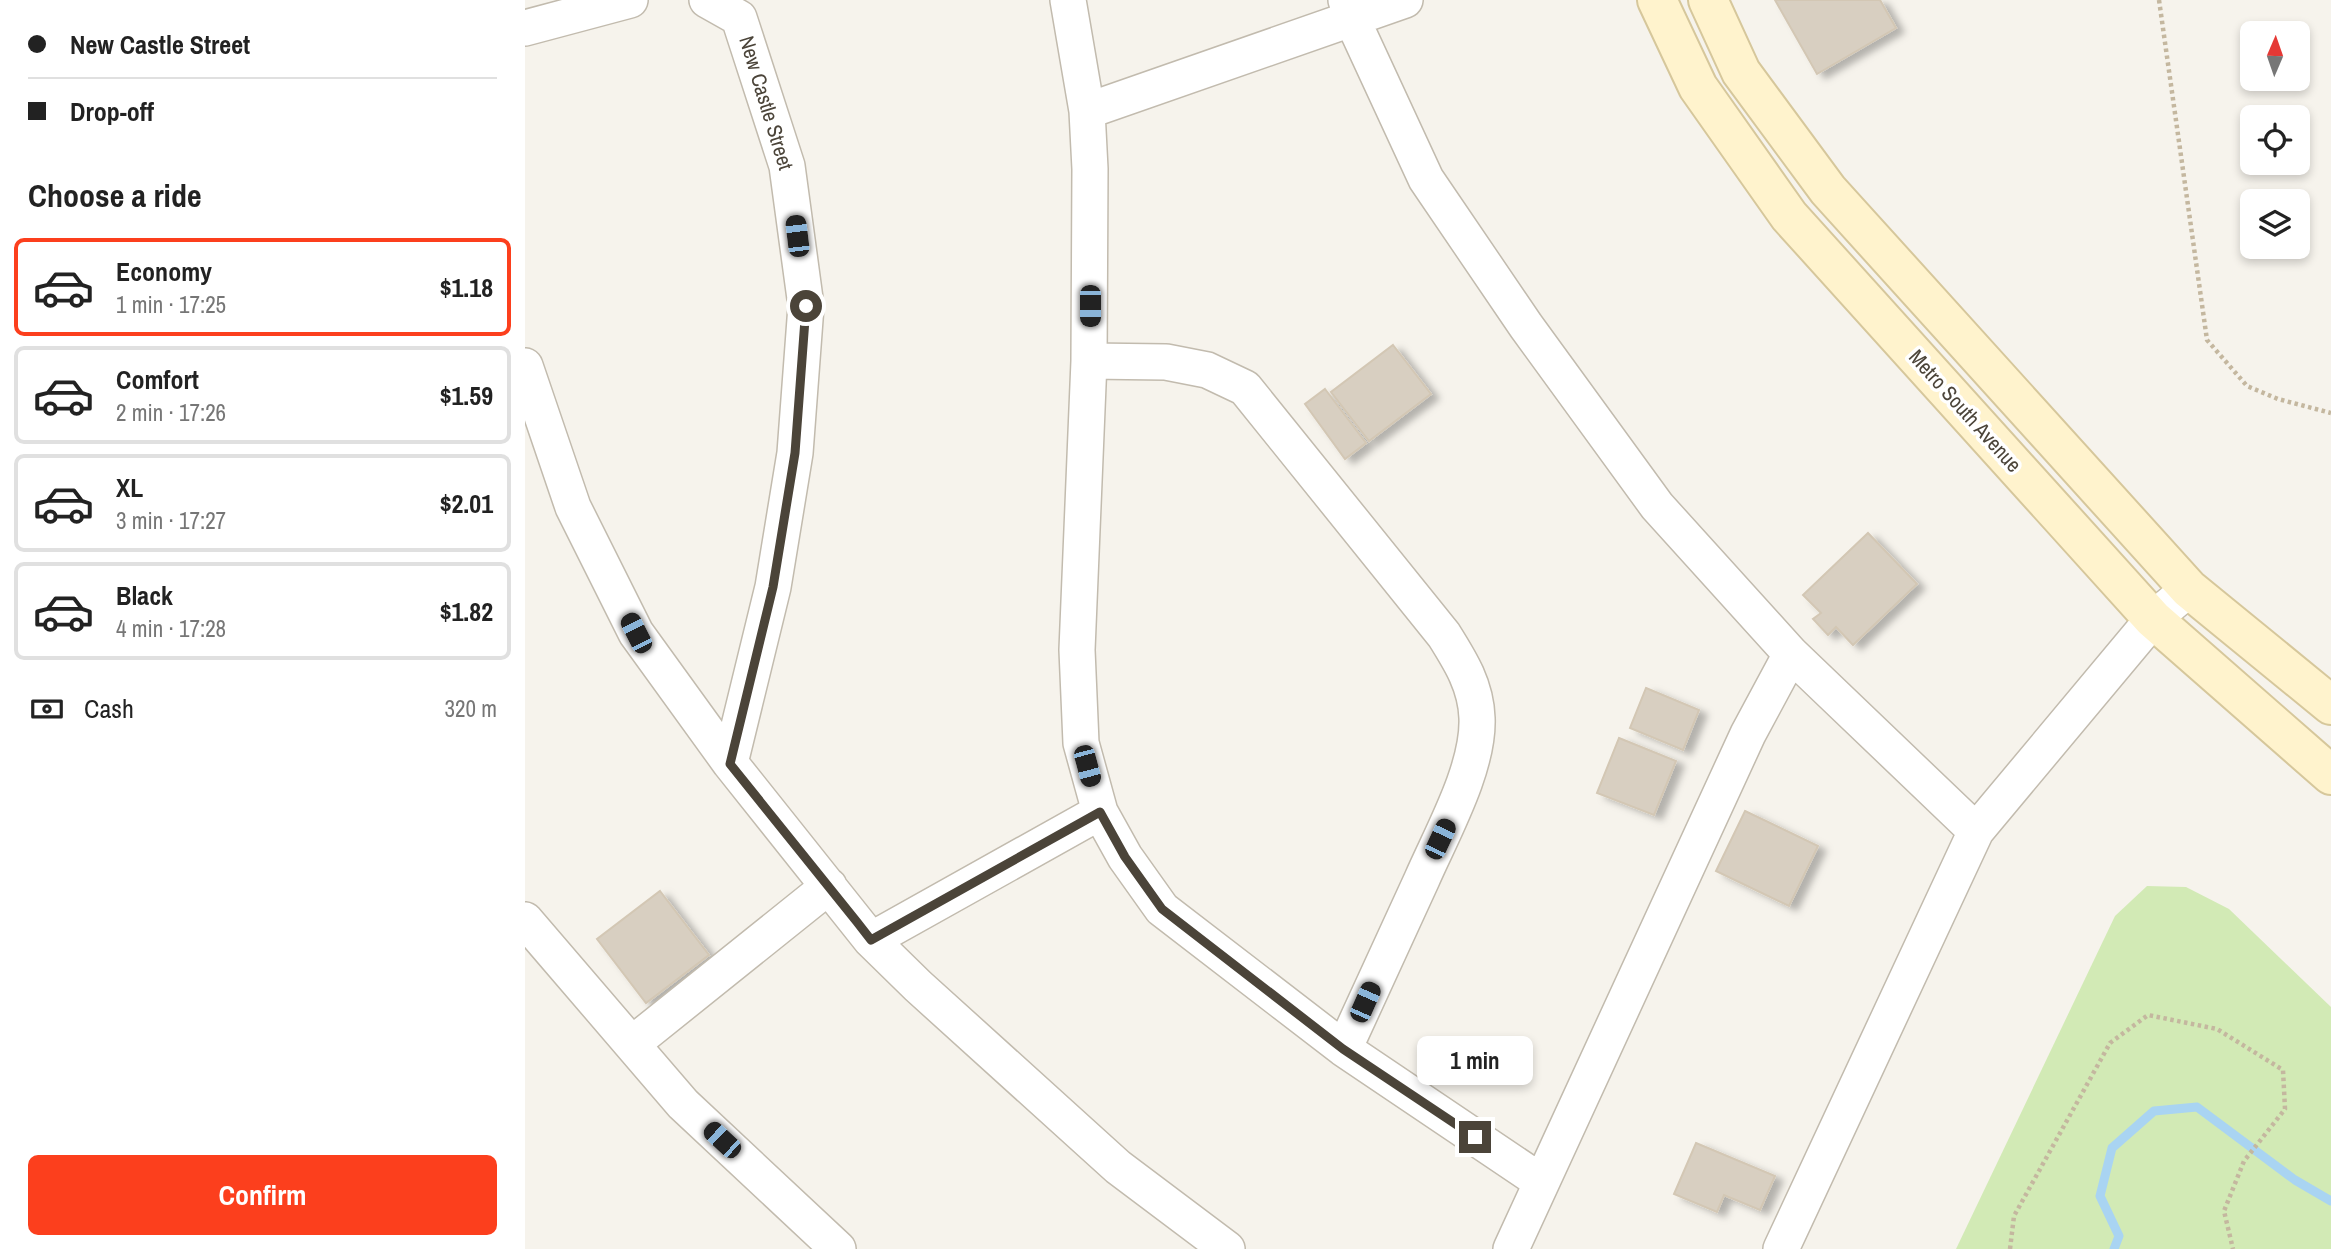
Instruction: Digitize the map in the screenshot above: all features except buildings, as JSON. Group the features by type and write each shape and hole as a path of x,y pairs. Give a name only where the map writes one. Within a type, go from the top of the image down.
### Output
{"street":[{"path":"525,28 631,0"},
{"name":"New Castle Street","path":"707,0 739,18 787,166 806,306 795,453 773,587 730,764"},
{"path":"1068,0 1087,111 1090,169 1089,361 1077,650 1081,743 1100,812 1125,857 1162,909 1343,1049 1540,1181"},
{"path":"1087,111 1349,9 1405,0"},
{"name":"Metro South Avenue","path":"1657,0 1698,87 1789,216 2153,619 2331,775"},
{"path":"1708,0 1741,72 1828,190 2189,589 2331,705"},
{"path":"1349,9 1426,178 1525,326 1657,506 1791,654 1976,831"},
{"path":"1089,361 1166,362 1207,370 1245,388 1444,635 1467,671 1476,700 1478,720 1474,754 1450,816 1343,1049"},
{"path":"525,366 573,508 636,633 730,764 871,940 918,986 1118,1167 1227,1249"},
{"path":"1781,1249 1976,831 2153,619 2189,589"},
{"path":"1511,1249 1748,734 1791,654"},
{"path":"871,940 1100,812"},
{"path":"632,1044 829,887"},
{"path":"525,920 683,1104 838,1249"}],"path":[{"path":"2159,0 2207,340 2247,386 2278,399 2331,413"},
{"path":"2010,1249 2014,1216 2110,1043 2148,1015 2217,1029 2283,1070 2285,1109 2244,1161 2224,1210 2233,1249"}],"green space":[{"path":"2147,886 2186,887 2229,909 2331,1007 2331,1249 1956,1249 2115,916"}],"waterway":[{"path":"2114,1249 2119,1236 2100,1196 2112,1148 2154,1111 2197,1107 2295,1180 2331,1201"}],"route":[{"path":"806,306 795,453 773,587 730,764 871,940 1100,812 1125,857 1162,909 1343,1049 1475,1137"}]}
